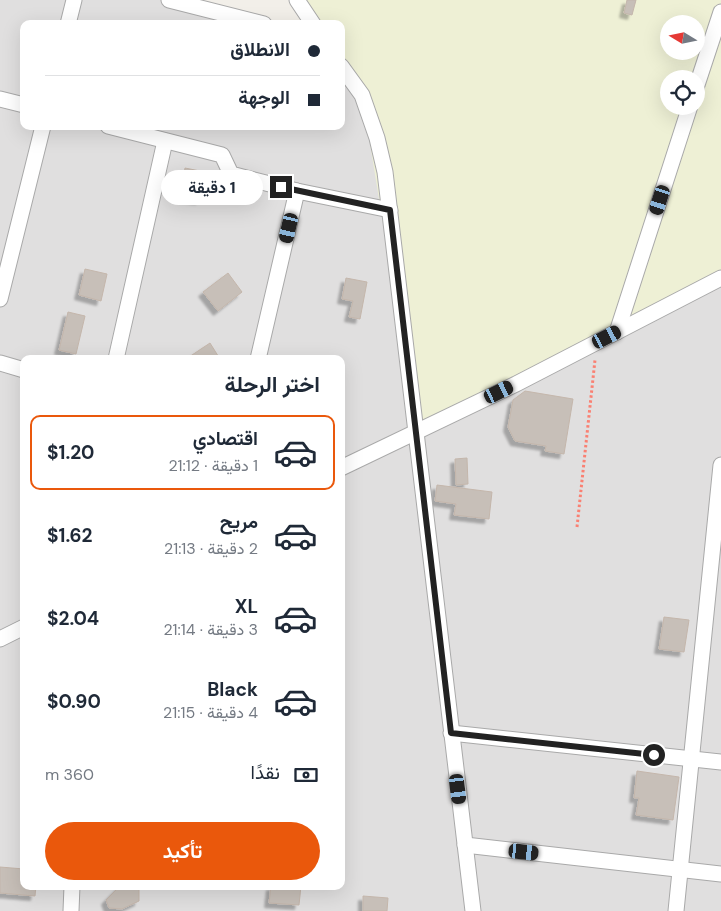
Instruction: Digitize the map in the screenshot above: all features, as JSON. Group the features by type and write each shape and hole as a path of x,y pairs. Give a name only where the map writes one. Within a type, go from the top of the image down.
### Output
{"street":[{"path":"69,20 74,0"},
{"path":"169,0 248,20"},
{"path":"297,0 310,20"},
{"path":"702,70 721,12"},
{"path":"345,72 362,95 377,138 385,172 473,911"},
{"path":"0,99 20,104"},
{"path":"616,332 687,115"},
{"path":"0,299 42,130"},
{"path":"123,130 222,155 231,174 297,191 390,210"},
{"path":"117,355 165,141"},
{"path":"259,355 297,191"},
{"path":"345,466 597,342 721,278"},
{"path":"0,364 20,369"},
{"path":"676,911 719,510 721,465"},
{"path":"0,639 20,629"},
{"path":"451,733 721,762"},
{"path":"465,845 721,874"},
{"path":"71,911 72,890"}],"path":[{"path":"577,527 597,342"}],"shaded area":[{"path":"0,0 190,0 258,20 20,20 20,130 345,130 345,80 377,138 721,277 721,911 0,911"}],"green space":[{"path":"297,0 721,0 721,277 417,431 362,95 345,72 345,20 310,20"}],"building":[{"path":"627,0 636,0 632,15 624,13"},
{"path":"185,168 205,172 200,200 180,197"},
{"path":"85,269 107,274 101,301 79,295"},
{"path":"228,273 242,292 218,311 203,292"},
{"path":"346,278 367,282 360,319 349,317 353,301 342,299"},
{"path":"68,312 85,316 76,354 59,350"},
{"path":"210,343 218,355 192,355"},
{"path":"525,391 573,399 564,454 545,451 546,446 515,441 508,427 513,400"},
{"path":"467,458 468,484 456,485 455,459"},
{"path":"437,485 492,492 489,519 454,515 456,504 435,501"},
{"path":"664,617 689,620 684,652 659,649"},
{"path":"637,771 679,777 673,820 636,815 639,798 634,798"},
{"path":"0,867 20,869 20,890 36,890 35,896 0,893"},
{"path":"116,890 139,890 139,901 122,909 109,908 106,900"},
{"path":"271,890 301,890 299,905 269,903"},
{"path":"363,896 388,898 387,911 363,911"}],"route":[{"path":"281,187 390,210 451,733 654,755"}]}
